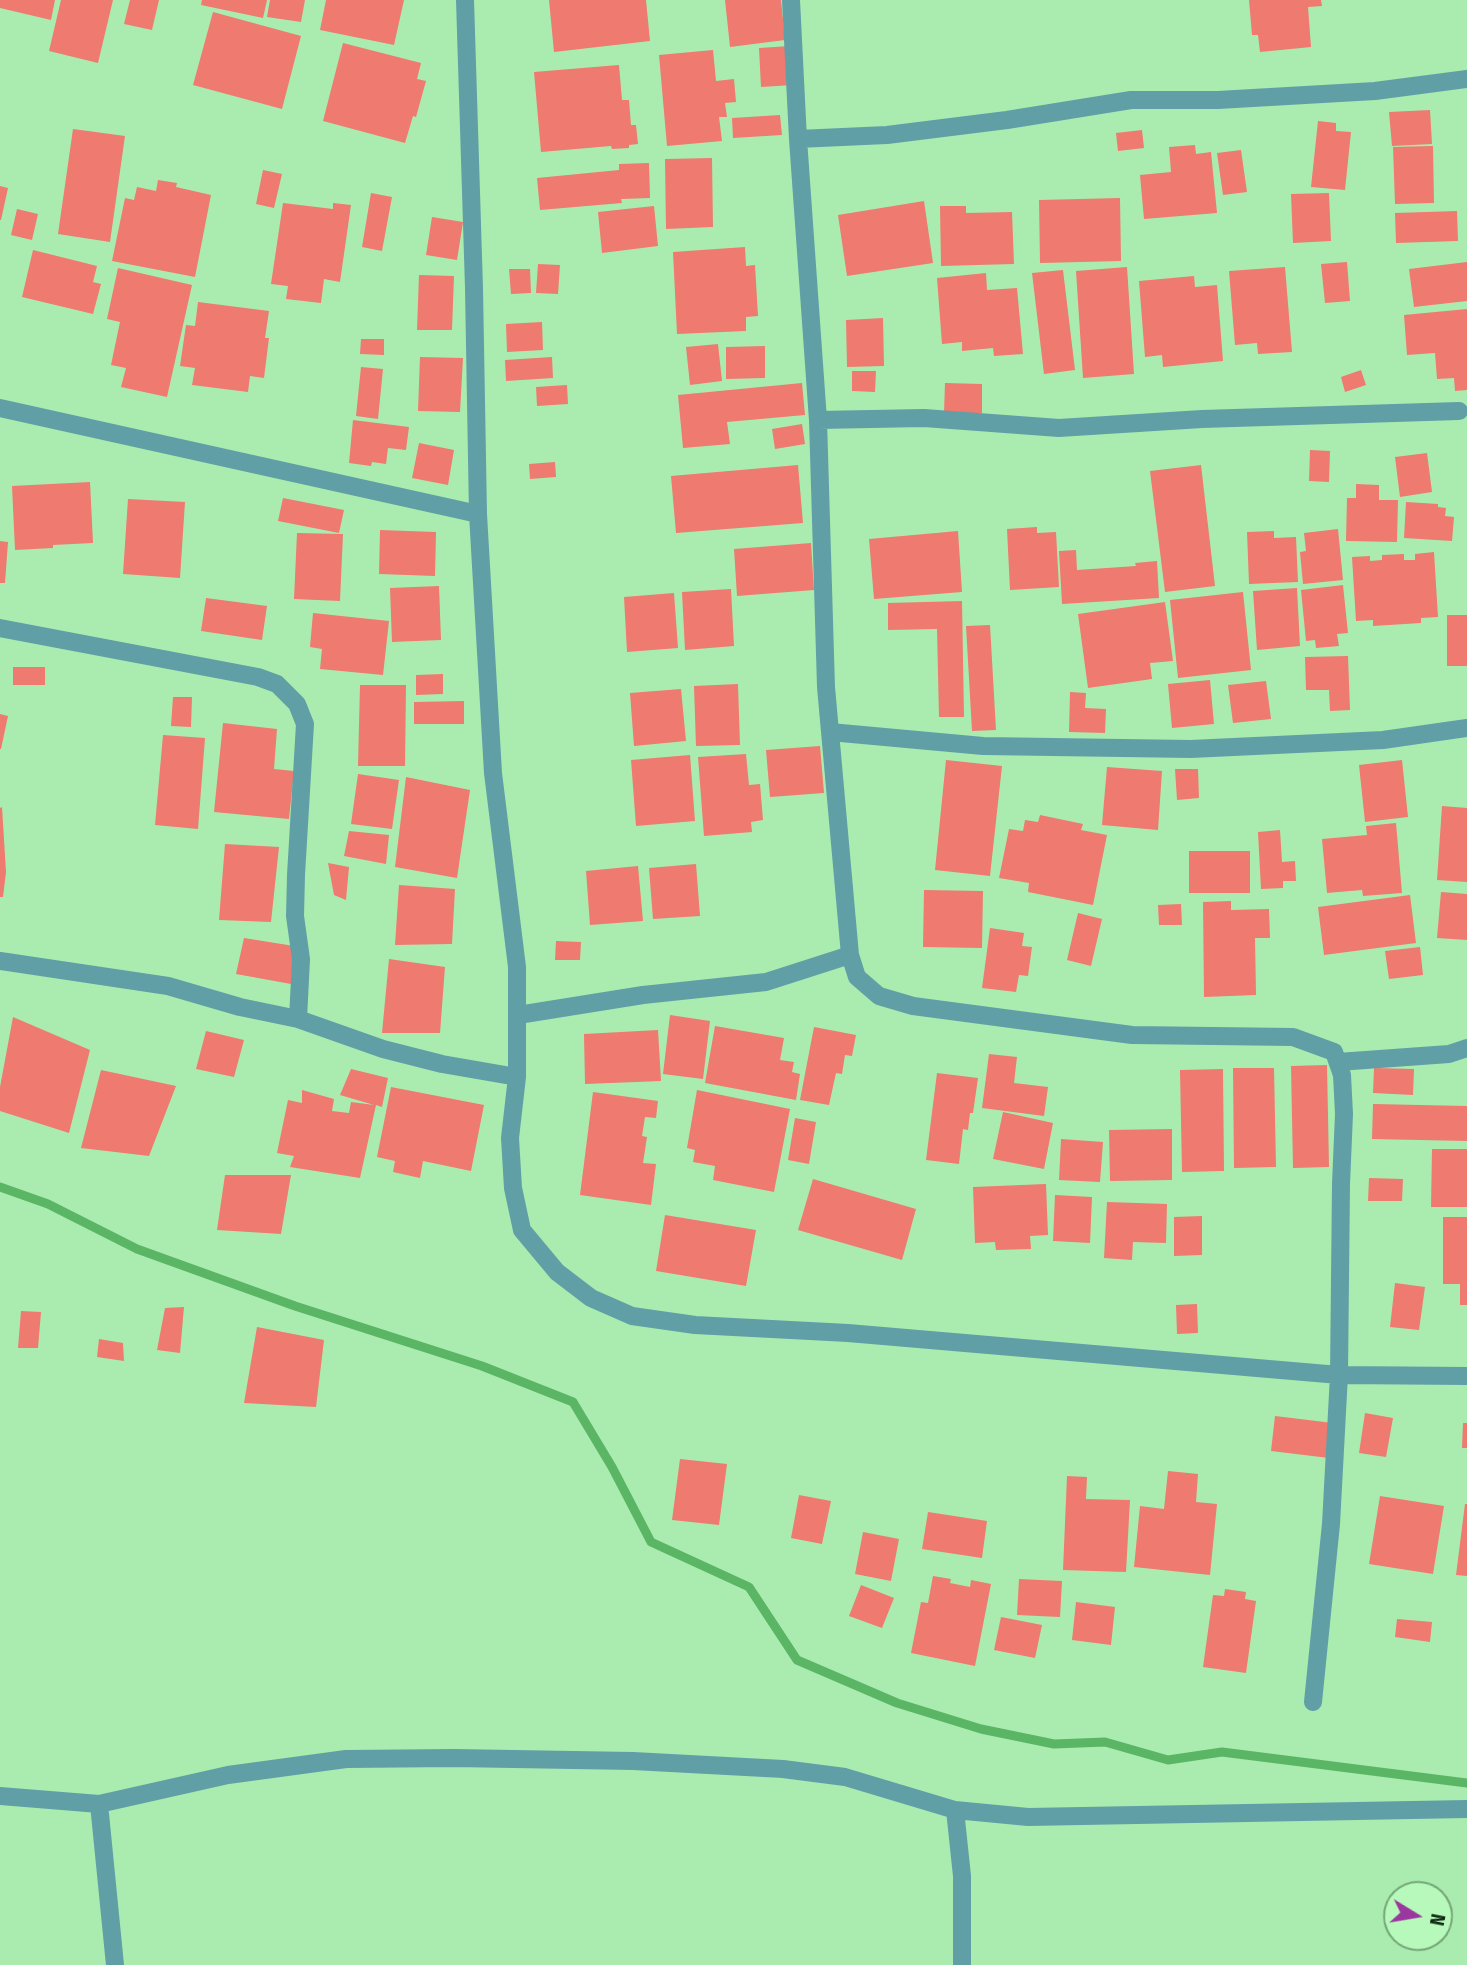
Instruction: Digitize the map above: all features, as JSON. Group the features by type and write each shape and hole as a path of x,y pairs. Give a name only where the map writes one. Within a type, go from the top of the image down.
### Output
{"street":[{"path":"465,0 478,514 493,773 517,967 517,1077 510,1138 513,1188 522,1230 557,1272 592,1298 632,1316 695,1325 848,1333 1339,1375 1467,1376"},
{"path":"792,0 798,139 818,420 820,557 830,732 850,955 857,977 879,996 913,1006 1132,1035 1293,1037 1334,1052 1342,1075 1345,1115 1340,1184 1339,1375 1331,1524 1313,1702"},
{"path":"798,139 887,135 1007,120 1131,100 1218,100 1376,91 1467,79"},
{"path":"0,408 478,514"},
{"path":"818,420 924,418 1059,428 1202,419 1459,411"},
{"path":"0,628 258,677 277,684 297,705 305,724 295,916 301,960 298,1020"},
{"path":"830,732 983,746 1191,749 1383,740 1467,728"},
{"path":"517,1015 643,995 766,982 850,955"},
{"path":"0,961 168,986 298,1020 383,1049 442,1064 517,1077"},
{"path":"1338,1062 1449,1055 1467,1048"},
{"path":"0,1796 99,1804 228,1775 346,1759 454,1758 633,1761 783,1769 845,1777 954,1810 1028,1817 1467,1809"},
{"path":"99,1804 115,1965"},
{"path":"954,1810 962,1876 962,1965"}],"building":[{"path":"0,0 55,0 51,20 0,8"},
{"path":"61,0 113,0 98,63 49,51"},
{"path":"130,0 159,0 152,30 124,24"},
{"path":"202,0 267,0 263,18 201,5"},
{"path":"270,0 305,0 301,22 267,17"},
{"path":"326,0 404,0 394,45 320,30"},
{"path":"549,0 646,0 650,41 554,52"},
{"path":"725,0 781,0 785,40 730,47"},
{"path":"1249,0 1321,0 1322,6 1308,7 1311,47 1260,52 1258,35 1252,35"},
{"path":"213,12 301,36 282,109 193,85"},
{"path":"343,43 421,63 417,79 426,81 405,143 323,121"},
{"path":"790,46 792,85 761,87 759,48"},
{"path":"713,50 716,81 734,79 736,102 725,103 727,117 719,117 722,141 667,146 659,55"},
{"path":"619,65 622,100 629,100 631,125 636,125 638,144 629,145 629,148 612,149 611,146 541,152 534,72"},
{"path":"1430,110 1432,144 1392,146 1389,112"},
{"path":"780,115 782,135 733,138 732,118"},
{"path":"1318,121 1336,123 1336,131 1351,132 1345,190 1311,187"},
{"path":"73,129 125,136 110,242 58,234"},
{"path":"1142,130 1144,148 1118,151 1116,133"},
{"path":"1195,145 1196,154 1211,152 1217,213 1144,219 1140,175 1171,172 1169,147"},
{"path":"1433,146 1434,203 1395,204 1393,147"},
{"path":"1241,150 1247,192 1223,195 1217,153"},
{"path":"712,158 713,227 666,229 665,159"},
{"path":"649,163 650,198 621,199 622,203 540,210 537,178 619,170 619,164"},
{"path":"263,170 282,174 274,208 256,204"},
{"path":"158,180 177,183 176,187 211,195 195,277 112,261 125,198 134,200 137,187 156,191"},
{"path":"0,186 8,188 1,220 0,220"},
{"path":"371,193 392,197 382,251 362,247"},
{"path":"1329,193 1331,241 1293,243 1291,194"},
{"path":"1120,198 1121,261 1040,263 1039,200"},
{"path":"924,201 933,263 847,276 838,215"},
{"path":"283,203 333,209 333,203 351,205 340,282 324,279 321,303 286,299 288,286 271,284"},
{"path":"654,206 658,246 602,253 598,212"},
{"path":"940,206 966,206 966,213 1012,212 1014,264 941,266"},
{"path":"17,209 38,214 32,240 11,235"},
{"path":"1457,211 1458,241 1396,243 1395,213"},
{"path":"432,217 463,222 457,260 426,255"},
{"path":"745,247 746,266 755,265 758,316 746,317 746,331 677,334 673,252"},
{"path":"33,250 97,266 93,282 101,284 93,314 22,297"},
{"path":"1347,262 1350,301 1325,303 1321,264"},
{"path":"1467,262 1467,301 1414,307 1409,269"},
{"path":"538,264 560,265 558,294 536,293"},
{"path":"1127,267 1134,374 1083,378 1076,271"},
{"path":"1285,267 1292,352 1258,354 1257,343 1235,345 1229,271"},
{"path":"118,268 192,285 167,397 121,387 126,368 111,365 120,322 107,319"},
{"path":"509,269 530,269 531,293 511,294"},
{"path":"1063,270 1075,370 1044,374 1032,273"},
{"path":"986,273 987,290 1017,288 1023,354 994,356 993,348 962,351 962,342 942,344 937,278"},
{"path":"419,275 454,276 452,330 417,330"},
{"path":"1194,276 1195,287 1217,285 1223,361 1163,367 1162,355 1145,357 1139,281"},
{"path":"198,302 269,311 264,378 250,376 248,392 192,385 195,368 180,366 186,325 195,326"},
{"path":"1467,309 1467,390 1455,391 1454,378 1437,379 1435,353 1407,355 1404,315"},
{"path":"883,318 884,366 847,367 846,320"},
{"path":"542,322 543,350 507,352 506,324"},
{"path":"361,339 384,339 384,355 360,354"},
{"path":"718,344 722,381 690,385 686,347"},
{"path":"765,346 765,378 726,379 726,347"},
{"path":"420,357 463,358 460,412 418,411"},
{"path":"552,357 553,378 506,381 505,360"},
{"path":"361,367 383,369 378,419 356,416"},
{"path":"1361,370 1366,385 1345,392 1341,377"},
{"path":"852,371 876,371 875,392 852,391"},
{"path":"802,383 805,415 727,422 730,444 683,448 678,395"},
{"path":"945,383 982,384 982,413 944,413"},
{"path":"567,385 568,404 537,406 536,387"},
{"path":"353,420 409,427 406,450 388,448 386,464 372,462 371,466 349,463"},
{"path":"802,424 805,444 775,449 772,429"},
{"path":"419,443 454,450 448,485 412,478"},
{"path":"1310,450 1330,451 1329,482 1309,481"},
{"path":"1427,453 1432,492 1400,497 1395,457"},
{"path":"555,462 556,477 530,479 529,464"},
{"path":"798,465 803,523 676,533 671,476"},
{"path":"1201,465 1215,586 1165,592 1150,471"},
{"path":"90,482 93,543 15,550 12,486"},
{"path":"1356,484 1379,485 1379,500 1398,500 1397,542 1346,541 1347,498 1356,498"},
{"path":"283,498 344,510 339,533 278,521"},
{"path":"128,499 185,502 180,578 123,574"},
{"path":"1406,502 1438,504 1438,507 1446,508 1445,516 1454,517 1452,541 1404,538"},
{"path":"1037,527 1037,533 1056,532 1059,587 1010,590 1007,529"},
{"path":"1338,529 1343,580 1303,584 1300,552 1306,551 1304,533"},
{"path":"380,530 436,532 435,576 379,574"},
{"path":"958,531 962,592 874,599 869,539"},
{"path":"1274,531 1274,538 1296,537 1298,582 1249,584 1247,532"},
{"path":"297,533 343,534 340,601 294,599"},
{"path":"0,541 8,542 5,583 0,583"},
{"path":"811,543 814,590 737,596 734,549"},
{"path":"1076,550 1077,570 1136,566 1135,563 1157,561 1159,598 1062,604 1059,551"},
{"path":"1434,552 1438,617 1421,618 1421,623 1373,626 1373,620 1356,621 1352,557 1370,556 1370,561 1382,560 1382,555 1404,554 1404,560 1415,560 1415,554"},
{"path":"1343,585 1348,633 1337,634 1339,646 1316,648 1315,640 1306,641 1301,590"},
{"path":"439,586 441,640 392,642 390,588"},
{"path":"1297,588 1300,646 1257,650 1253,591"},
{"path":"731,589 734,646 685,650 682,592"},
{"path":"1243,592 1251,670 1178,678 1170,600"},
{"path":"674,593 678,648 627,652 624,597"},
{"path":"206,598 267,606 262,640 201,631"},
{"path":"962,601 964,717 939,717 937,629 888,630 888,603"},
{"path":"1165,602 1173,661 1150,663 1152,679 1088,688 1078,614"},
{"path":"313,613 389,621 383,675 320,669 322,649 310,647"},
{"path":"1447,615 1467,615 1467,666 1447,666"},
{"path":"990,625 996,730 972,731 966,626"},
{"path":"1348,656 1350,710 1330,711 1329,690 1306,690 1305,657"},
{"path":"13,667 45,667 45,685 13,685"},
{"path":"443,674 443,694 416,695 416,675"},
{"path":"1210,680 1214,724 1172,728 1168,684"},
{"path":"1266,681 1271,719 1233,723 1228,685"},
{"path":"738,684 740,745 696,746 694,686"},
{"path":"360,685 406,685 405,766 358,766"},
{"path":"681,689 686,741 634,746 630,693"},
{"path":"1070,692 1086,693 1085,708 1106,709 1105,733 1069,732"},
{"path":"173,697 192,697 191,727 171,726"},
{"path":"464,701 464,724 414,724 414,702"},
{"path":"0,714 8,716 1,749 0,749"},
{"path":"223,723 277,729 274,769 294,771 289,819 214,812"},
{"path":"163,735 205,738 198,829 155,825"},
{"path":"820,746 824,793 770,797 766,750"},
{"path":"746,754 749,785 760,784 763,820 751,822 752,832 704,836 698,757"},
{"path":"690,755 695,821 636,826 631,760"},
{"path":"946,760 1002,766 990,876 935,870"},
{"path":"1402,760 1408,817 1365,822 1359,765"},
{"path":"1107,767 1162,771 1158,830 1102,825"},
{"path":"1175,769 1198,769 1199,798 1177,800"},
{"path":"358,774 399,780 392,829 351,824"},
{"path":"406,777 470,790 457,878 395,867"},
{"path":"1442,806 1467,808 1467,882 1437,880"},
{"path":"2,807 6,872 3,897 0,897 0,808"},
{"path":"1040,815 1083,824 1081,830 1107,835 1093,905 1028,892 1029,883 999,878 1009,829 1023,831 1025,820 1038,822"},
{"path":"1396,823 1402,893 1363,896 1362,890 1327,893 1322,839 1367,835 1366,826"},
{"path":"1280,830 1282,862 1295,861 1296,881 1283,881 1283,888 1261,889 1258,832"},
{"path":"349,831 389,835 386,864 344,856"},
{"path":"225,844 279,847 271,922 219,920"},
{"path":"1189,851 1250,851 1250,893 1189,893"},
{"path":"328,863 349,867 346,900 334,895"},
{"path":"696,864 700,916 653,919 649,868"},
{"path":"638,866 643,921 590,925 586,871"},
{"path":"399,885 455,889 452,944 395,945"},
{"path":"924,890 983,891 982,948 923,947"},
{"path":"1441,892 1467,894 1467,940 1437,938"},
{"path":"1410,895 1416,943 1324,955 1318,907"},
{"path":"1231,901 1231,910 1269,909 1270,938 1255,938 1256,995 1204,997 1203,902"},
{"path":"1181,904 1182,925 1159,925 1158,905"},
{"path":"1078,913 1102,919 1091,966 1067,960"},
{"path":"990,928 1024,933 1022,946 1032,947 1028,976 1019,975 1016,992 982,988"},
{"path":"244,938 294,946 291,984 236,974"},
{"path":"556,941 581,942 580,960 555,960"},
{"path":"1420,947 1423,975 1389,979 1385,951"},
{"path":"389,959 445,967 440,1033 382,1033"},
{"path":"670,1015 710,1021 703,1079 663,1074"},
{"path":"13,1017 90,1050 69,1133 0,1111 0,1087"},
{"path":"715,1026 784,1038 780,1060 794,1062 792,1072 800,1074 796,1100 705,1083"},
{"path":"814,1027 856,1035 852,1056 845,1055 842,1074 836,1073 829,1105 800,1100"},
{"path":"658,1030 661,1081 585,1084 584,1034"},
{"path":"206,1031 244,1040 234,1077 196,1069"},
{"path":"989,1054 1017,1057 1014,1083 1048,1087 1044,1116 982,1108"},
{"path":"1327,1065 1329,1167 1293,1168 1291,1066"},
{"path":"1233,1068 1274,1068 1276,1167 1234,1168"},
{"path":"1374,1068 1414,1069 1413,1095 1373,1093"},
{"path":"351,1069 388,1078 382,1107 376,1105 360,1178 290,1167 294,1156 277,1153 288,1100 302,1103 302,1090 334,1099 332,1111 349,1113 351,1102 374,1105 340,1095"},
{"path":"1223,1069 1224,1171 1182,1172 1180,1070"},
{"path":"101,1070 176,1086 149,1156 81,1148"},
{"path":"937,1073 978,1078 968,1130 963,1129 959,1164 926,1160"},
{"path":"391,1087 484,1105 471,1171 423,1161 420,1178 393,1172 395,1161 377,1157"},
{"path":"697,1090 790,1109 774,1192 713,1180 715,1166 693,1162 695,1150 687,1148"},
{"path":"593,1092 658,1101 656,1118 645,1117 642,1136 647,1137 643,1163 656,1164 651,1205 580,1195"},
{"path":"1373,1104 1467,1106 1467,1141 1372,1139"},
{"path":"1003,1112 1053,1123 1044,1169 993,1159"},
{"path":"795,1118 816,1122 809,1164 788,1160"},
{"path":"1172,1129 1172,1180 1110,1181 1109,1130"},
{"path":"1061,1139 1103,1142 1100,1182 1059,1180"},
{"path":"1432,1149 1467,1149 1467,1207 1431,1207"},
{"path":"225,1175 291,1175 281,1234 217,1230"},
{"path":"1369,1178 1403,1179 1402,1201 1368,1201"},
{"path":"813,1179 916,1209 902,1260 798,1230"},
{"path":"1046,1184 1048,1235 1030,1236 1031,1249 996,1250 995,1242 975,1243 973,1187"},
{"path":"1055,1195 1092,1197 1090,1243 1053,1241"},
{"path":"1107,1202 1167,1204 1166,1243 1133,1242 1132,1260 1104,1258"},
{"path":"665,1215 756,1230 746,1286 656,1271"},
{"path":"1202,1216 1202,1255 1174,1256 1174,1217"},
{"path":"1443,1217 1467,1217 1467,1305 1460,1305 1460,1284 1443,1284"},
{"path":"1395,1283 1425,1287 1419,1330 1390,1327"},
{"path":"1197,1304 1198,1333 1177,1334 1176,1305"},
{"path":"184,1307 180,1353 157,1350 165,1308"},
{"path":"21,1311 41,1312 38,1348 18,1348"},
{"path":"257,1327 324,1340 316,1407 244,1403"},
{"path":"99,1339 123,1343 124,1361 97,1357"},
{"path":"1365,1413 1393,1418 1386,1457 1359,1453"},
{"path":"1275,1416 1333,1423 1329,1458 1271,1451"},
{"path":"1463,1423 1467,1423 1467,1448 1462,1448"},
{"path":"680,1459 727,1464 719,1525 672,1520"},
{"path":"1168,1471 1198,1474 1196,1502 1217,1504 1210,1575 1134,1567 1140,1506 1164,1509"},
{"path":"1067,1476 1087,1477 1086,1499 1130,1500 1126,1572 1063,1570"},
{"path":"799,1495 831,1501 822,1544 791,1538"},
{"path":"1380,1496 1444,1506 1433,1574 1369,1564"},
{"path":"1467,1504 1467,1576 1456,1575"},
{"path":"928,1512 987,1521 982,1558 922,1549"},
{"path":"863,1532 899,1539 891,1581 855,1574"},
{"path":"933,1576 951,1579 950,1583 970,1587 971,1580 991,1584 975,1666 911,1653 921,1602 928,1603"},
{"path":"1019,1579 1062,1581 1060,1617 1017,1615"},
{"path":"861,1585 894,1598 882,1628 849,1616"},
{"path":"1225,1589 1246,1592 1245,1599 1256,1601 1246,1673 1203,1667 1213,1595 1224,1596"},
{"path":"1076,1602 1115,1607 1111,1645 1072,1640"},
{"path":"1001,1617 1042,1625 1035,1658 994,1650"},
{"path":"1397,1619 1432,1622 1430,1642 1395,1637"}],"waterway":[{"path":"0,1187 48,1204 137,1249 295,1306 482,1366 573,1402 612,1467 651,1542 749,1587 797,1660 897,1703 981,1729 1054,1744 1105,1742 1168,1760 1222,1752 1467,1783"}]}
